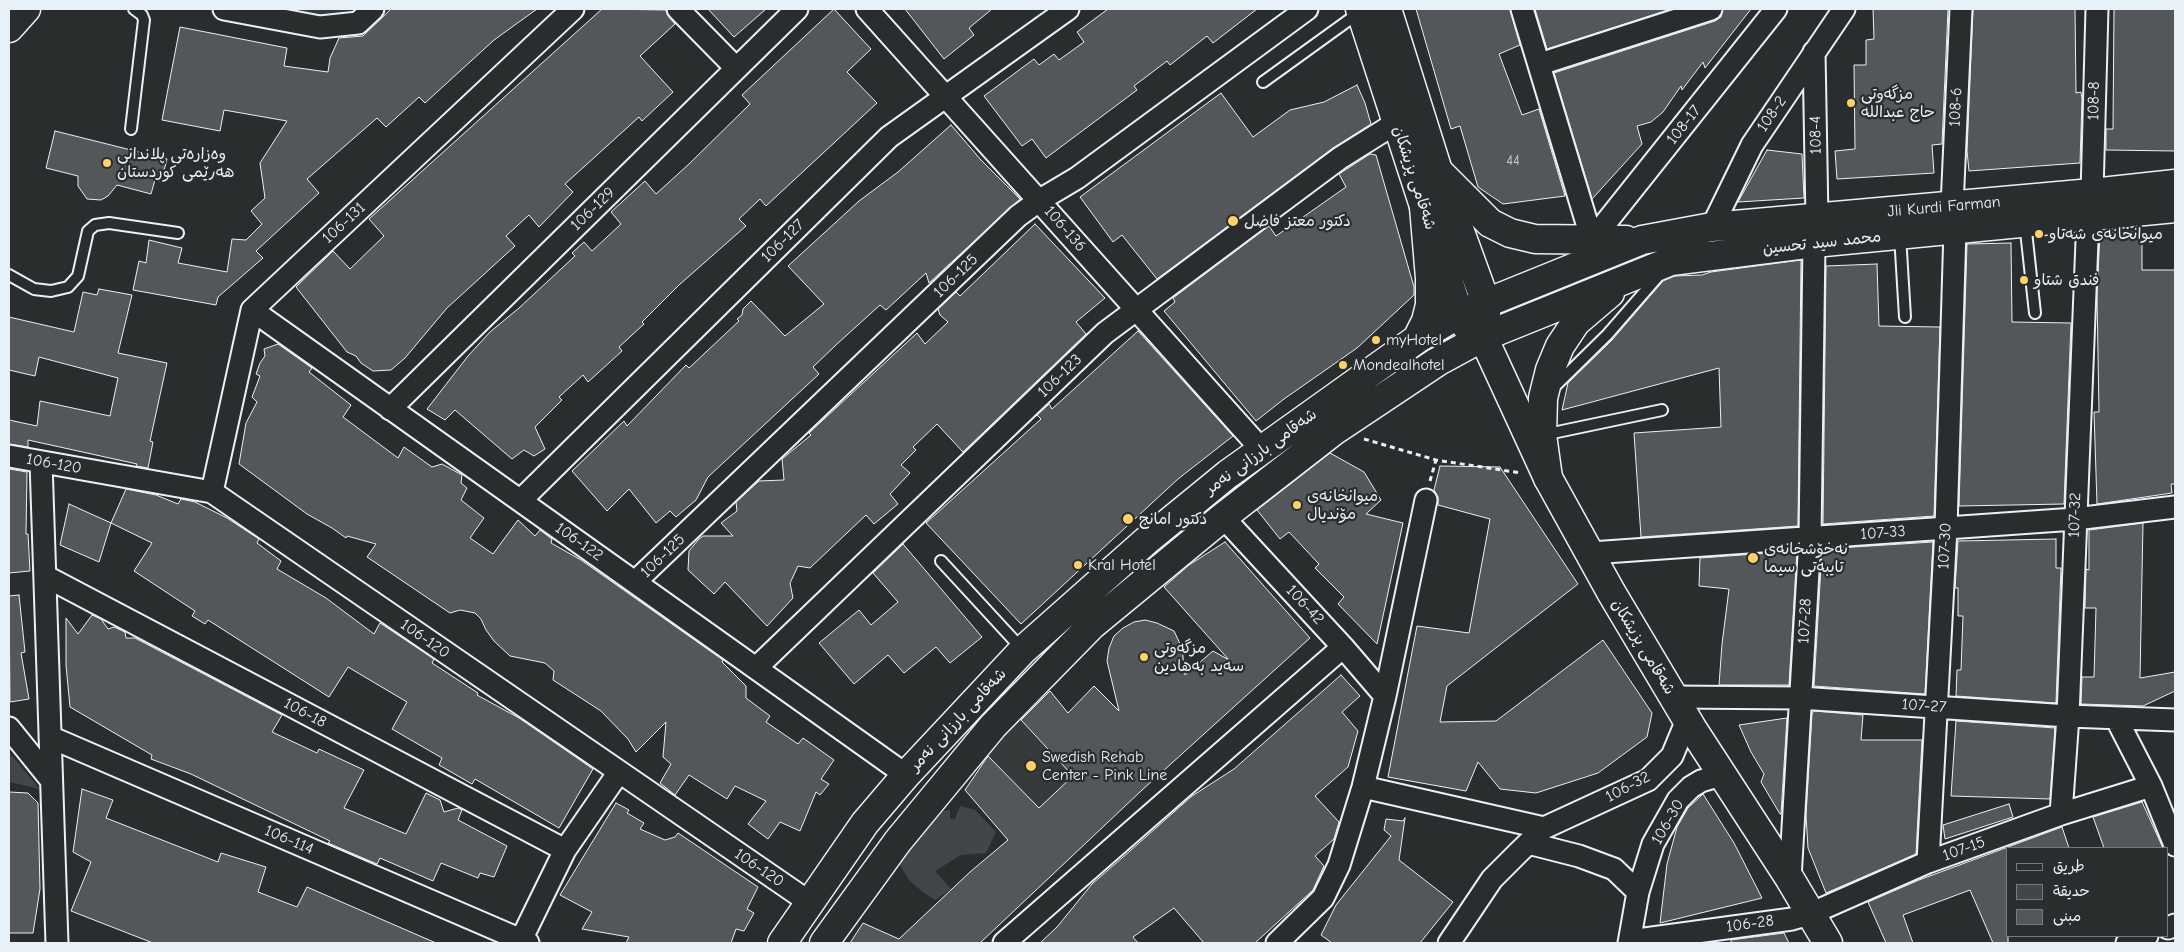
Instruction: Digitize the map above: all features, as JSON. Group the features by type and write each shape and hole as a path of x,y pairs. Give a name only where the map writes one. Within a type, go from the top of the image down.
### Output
{"main road":[{"path":"9,28 26,9"},
{"name":"شەقامی پزیشکان","path":"1387,9 1438,172 1486,303 1487,317 1483,337"},
{"name":"شەقامی پزیشکان","path":"1360,10 1459,314 1466,326 1483,337 1548,478 1611,592 1687,720 1790,879 1828,943"},
{"path":"1438,172 1490,223 1510,233 1535,239 1642,240"},
{"name":"Jli Kurdi Farman","path":"1712,227 1815,231 2090,204 2175,184"},
{"name":"محمد سید تحسین","path":"1483,337 1639,272 1671,261 1815,231 1900,234 1954,217 2025,222 2090,204 2175,208"},
{"path":"1417,339 1426,321 1430,305 1430,278 1424,207"},
{"name":"شەقامی بارزانی نەمر","path":"782,943 865,823 906,775 1023,650 1146,541 1228,474 1417,339 1459,314 1642,240 1712,227"},
{"path":"1548,478 1542,435 1543,398 1550,370 1560,346 1576,322 1605,296 1639,272"},
{"name":"شەقامی بارزانی نەمر","path":"824,943 898,841 993,726 1092,625 1223,516 1335,430 1437,362 1483,337"}],"street":[{"path":"224,9 320,27 358,23 373,9"},
{"name":"106-131","path":"252,310 573,9"},
{"path":"678,9 736,68"},
{"name":"106-129","path":"390,409 796,9"},
{"name":"106-136","path":"867,9 1262,450"},
{"name":"106-127","path":"521,500 876,149 903,126 1068,9"},
{"name":"106-125","path":"636,582 1018,216 1040,200 1078,178 1307,9"},
{"path":"1522,9 1592,240"},
{"path":"1540,64 1711,9"},
{"name":"108-17","path":"1592,240 1775,9"},
{"name":"108-2","path":"1712,227 1752,145 1844,9"},
{"name":"108-6","path":"1954,217 1961,9"},
{"name":"108-8","path":"2090,204 2097,9"},
{"name":"108-4","path":"1814,52 1815,231"},
{"name":"106-123","path":"756,668 1105,333 1340,158 1396,123"},
{"name":"107-32","path":"2061,814 2068,716 2074,519 2090,204"},
{"name":"107-30","path":"1928,862 1946,528 1954,217"},
{"name":"107-28","path":"1790,879 1810,538 1815,231"},
{"path":"212,492 252,310"},
{"name":"106-122","path":"252,310 906,775"},
{"name":"106-120","path":"9,456 212,492 809,902"},
{"path":"41,462 56,943"},
{"path":"1279,943 1323,898 1331,886 1339,865 1363,787 1385,696 1426,500"},
{"name":"107-33","path":"1591,553 2074,519 2175,508"},
{"name":"106-42","path":"1223,516 1344,647 1385,696"},
{"name":"106-18","path":"45,576 565,850"},
{"path":"1004,943 1344,647"},
{"name":"107-27","path":"1673,696 1800,698 2068,716 2175,720"},
{"path":"2116,718 2151,786 2175,845"},
{"name":"106-32","path":"1452,942 1492,879 1528,843 1544,828 1648,780 1672,756 1687,720"},
{"path":"9,728 51,780"},
{"name":"106-114","path":"50,737 524,942"},
{"path":"524,942 565,850 619,772"},
{"name":"106-30","path":"1630,942 1638,892 1654,844 1678,800 1691,787 1701,781 1714,777 1724,778"},
{"name":"107-15","path":"1810,914 1928,862 2061,814 2151,786"},
{"path":"1363,787 1544,828"},
{"path":"1528,843 1579,856 1614,869 1638,892"},
{"name":"106-28","path":"1630,942 1792,919 1810,914"},
{"path":"2127,943 2144,937"}],"lane":[{"path":"132,129 144,20 142,15 134,9"},
{"path":"1263,82 1360,10"},
{"path":"2025,222 2035,313"},
{"path":"9,275 34,289 51,291 68,287 78,276 88,231 95,225 109,223 178,233"},
{"path":"1900,234 1905,317"},
{"path":"1543,398 1607,335 1671,261"},
{"path":"1542,435 1662,410"},
{"path":"941,561 1023,650"}],"path":[{"path":"1335,430 1436,460 1548,478"}],"shaded area":[{"path":"279,9 348,9 340,16 327,18"},
{"name":"Swedish Rehab Center - Pink Line","path":"1019,719 1073,776 1039,808 988,756"}],"green space":[{"path":"9,752 40,789 9,782"},
{"path":"960,806 975,810 996,832 986,853 961,855 935,871 951,889 935,900 910,881 898,862 943,811 950,810 950,819 955,819"}],"building":[{"path":"391,9 537,9 494,40 425,103 419,97 386,127 377,118 307,179 319,193 256,251 263,258 218,297 216,305 133,290 139,261 146,263 149,240 182,248 178,263 227,272 232,239 246,240 262,224 251,211 265,198 260,163 287,121 224,110 220,131 162,120 180,27 287,48 284,66 328,72 330,58 339,38 363,36"},
{"path":"602,9 666,10 675,24 640,56 673,92 642,121 639,117 565,184 573,192 539,227 529,215 506,236 515,246 447,308 405,358 391,370 373,371 361,363 356,356 347,352 296,287 333,251 350,269 384,236 369,219"},
{"path":"708,9 766,9 734,37"},
{"path":"834,9 871,49 847,72 877,103 766,206 760,199 739,219 746,226 679,285 642,322 644,324 619,347 622,351 588,382 583,375 559,397 562,400 535,427 545,449 534,456 524,450 512,459 455,410 445,420 427,409 468,356 490,332 575,256 572,253 584,242 592,251 621,224 611,212 645,181 656,194 689,164 750,104 742,95"},
{"path":"905,9 992,9 969,28 974,35 944,59"},
{"path":"1108,9 1257,9 1213,43 1207,36 1170,65 1167,61 1134,86 1137,90 1046,158 1032,139 1022,146 984,96 1034,59 1039,65 1054,54 1059,60 1084,42 1077,32"},
{"path":"1416,9 1510,9 1520,45 1499,54 1522,115 1539,109 1565,196 1503,204 1478,187 1460,126 1451,129"},
{"path":"1535,9 1671,9 1547,49"},
{"path":"1723,9 1751,9 1705,68 1703,62 1682,90 1681,86 1663,112 1651,122 1637,126 1642,144 1592,199 1554,73 1715,21 1721,17"},
{"path":"1873,9 1948,9 1942,144 1932,145 1934,173 1837,179 1835,151 1855,149 1854,65 1866,65 1866,40 1874,39"},
{"path":"1973,9 2075,9 2076,93 2081,92 2082,99 2080,163 1969,171 1967,151"},
{"path":"2114,9 2175,9 2175,151 2106,150 2106,129 2113,129"},
{"path":"1357,85 1371,124 1333,148 1157,279 1122,235 1113,242 1080,197 1221,93 1253,137 1290,110 1324,102"},
{"path":"951,125 981,160 1020,199 929,283 926,273 886,310 880,305 837,344 813,367 819,374 708,477 696,500 676,517 670,511 656,523 629,489 607,511 572,471 624,421 627,426 686,365 689,368 739,321 737,319 742,315 743,309 751,301 785,336 824,304 788,266 859,201 898,172"},
{"name":"وەزارەتی پلاندانی هەرێمی کوردستان","path":"55,131 167,159 161,182 155,180 151,194 117,185 108,196 101,200 87,199 78,186 78,176 46,168"},
{"path":"1767,150 1802,154 1804,198 1738,202"},
{"path":"1370,154 1376,155 1414,287 1414,295 1357,348 1256,421 1164,311 1175,302 1173,298 1269,226 1276,236 1346,187 1339,174"},
{"path":"1035,224 1105,298 1076,322 1086,334 963,452 937,424 913,447 916,450 901,465 910,473 890,494 898,504 874,524 866,515 810,568 798,566 790,583 793,598 767,626 725,582 714,594 688,570 689,551 703,536 733,536 721,523 737,511 736,502 759,481 784,480 782,459 811,435 809,433 917,333 925,344 948,322 940,315 938,309 956,292 960,296"},
{"path":"2100,232 2142,232 2142,270 2175,270 2175,484 2171,484 2172,493 2097,504 2094,412 2099,412 2097,295"},
{"path":"2011,243 2012,322 2071,323 2064,504 1959,506 1967,244"},
{"path":"1801,260 1798,526 1641,537 1634,433 1721,427 1719,368 1562,410 1568,383 1612,340 1663,281 1675,276 1702,275 1711,272"},
{"path":"1877,264 1879,326 1940,327 1934,516 1823,524 1826,266"},
{"path":"99,289 132,295 118,353 167,363 150,441 153,442 148,468 28,440 28,447 9,444 9,420 37,426 40,401 110,416 118,378 39,357 35,376 9,370 9,317 74,332 83,292 97,295"},
{"path":"1138,331 1233,436 1178,479 1021,624 926,523 1041,419 1037,415 1049,404 1052,409"},
{"path":"278,344 312,368 309,372 351,405 343,417 398,458 404,447 432,467 442,464 462,475 461,483 467,488 461,500 484,518 470,538 493,554 518,520 535,536 540,530 552,539 551,543 581,560 723,660 722,662 746,686 746,698 770,716 766,722 798,744 803,738 834,760 821,779 829,784 820,795 816,792 800,831 780,822 768,839 748,824 766,801 735,786 727,799 689,775 675,795 660,783 671,764 663,757 666,722 636,752 628,739 601,711 553,680 554,671 545,663 510,656 494,641 481,619 475,613 460,610 450,613 367,557 376,544 347,536 346,538 307,514 239,464 246,423 257,402 252,397 260,376 256,374 265,356 264,349"},
{"path":"1330,453 1364,472 1381,500 1366,514 1403,523 1377,644 1338,604 1344,597 1315,568 1319,564 1289,532 1280,539 1257,510"},
{"path":"1440,466 1500,467 1578,584 1447,686 1440,722 1496,721 1603,640 1652,713 1647,737 1598,773 1536,793 1500,789 1478,762 1466,791 1388,777 1417,626 1469,633 1490,519 1438,505 1438,497 1434,490"},
{"path":"9,469 27,472 26,534 28,534 30,571 9,573"},
{"path":"126,489 156,495 178,504 181,499 195,502 227,518 259,539 257,543 281,561 277,569 326,598 374,634 380,623 434,659 432,663 478,693 477,695 519,718 593,769 559,828 475,779 472,784 439,765 442,758 392,729 407,702 348,667 329,697 208,620 205,624 192,616 195,611 134,571 152,543 111,523"},
{"path":"69,504 111,523 99,562 60,545"},
{"path":"2143,523 2140,678 2175,672 2175,691 2143,706 2081,704 2082,677 2094,677 2096,608 2085,608 2086,569 2089,570 2089,530"},
{"path":"2056,539 2056,568 2061,568 2056,703 1956,696 1957,670 1961,670 1963,616 1958,616 1958,588 1955,588 1958,541"},
{"path":"1225,542 1310,638 1141,791 980,943 850,943 863,923 899,939 970,872 1008,840 965,790 988,756 1039,808 1073,776 1021,720 1050,691 1068,713 1094,686 1119,711 1107,661 1109,648 1114,636 1123,628 1134,622 1145,620 1174,631 1182,648 1185,675 1213,651 1229,660 1164,587 1189,565"},
{"path":"1933,542 1925,694 1814,686 1822,549"},
{"path":"903,544 982,637 950,663 936,647 904,673 888,655 854,684 819,643 859,610 871,625 898,602 873,573"},
{"path":"1797,551 1789,685 1719,685 1729,589 1699,586 1700,558"},
{"path":"19,595 25,652 21,653 29,699 10,702 9,596"},
{"path":"92,615 101,619 108,629 114,627 125,632 126,638 135,638 282,715 272,732 317,753 319,749 364,770 344,808 406,834 426,793 440,800 444,812 458,808 462,810 458,820 507,846 494,877 480,873 478,878 441,863 433,881 380,858 377,864 328,843 330,841 191,774 151,759 152,755 70,707 66,665 66,618 78,634"},
{"path":"1341,675 1360,696 1342,712 1358,731 1348,767 1315,796 1339,822 1334,839 1315,856 1324,866 1313,890 1255,943 1204,943 1174,908 1133,937 1138,943 1040,943 1057,927 1092,884 1192,796 1234,769"},
{"path":"1814,711 1863,715 1861,740 1922,740 1916,854 1826,893 1808,848 1806,815 1812,714"},
{"path":"1787,718 1780,814 1761,782 1764,774 1751,752 1739,725"},
{"path":"1956,721 2055,728 2050,799 1951,796"},
{"path":"82,789 113,800 106,818 218,862 221,853 266,867 258,892 297,907 307,887 436,943 153,943 71,911 91,862 73,852"},
{"path":"9,792 28,793 38,803 40,889 33,933 9,933"},
{"path":"1703,794 1734,843 1762,898 1660,923 1667,864 1677,827 1688,808"},
{"path":"2142,802 2163,847 2104,847 2093,817"},
{"path":"616,803 629,810 627,813 644,823 640,829 665,840 675,837 678,833 758,887 747,909 754,913 744,931 736,929 731,943 626,943 629,937 582,929 592,912 560,895"},
{"path":"2009,804 2013,817 1945,839 1943,825"},
{"path":"1405,818 1399,860 1453,902 1420,943 1332,943 1321,935 1336,905 1391,836 1384,830 1386,819 1403,821"},
{"path":"2062,827 2069,847 2008,847"},
{"path":"2006,848 2006,937 2008,937 2008,943 1993,943 1970,890 1903,915 1913,943 1886,943 1868,902 1919,880"},
{"path":"1784,933 1789,943 1731,943 1731,940"}],"place":[{"name":"مزگەوتی حاج عبدالله","path":"1851,103"},
{"name":"وەزارەتی پلاندانی هەرێمی کوردستان","path":"107,163"},
{"name":"دكتور معتز فاضل","path":"1233,221"},
{"name":"میوانخانەی شەتاو","path":"2039,234"},
{"name":"فندق شتاو","path":"2024,280"},
{"name":"myHotel","path":"1376,340"},
{"name":"Mondealhotel","path":"1343,365"},
{"name":"میوانخانەی مۆندیال","path":"1297,505"},
{"name":"دكتور امانج","path":"1128,519"},
{"name":"نەخۆشخانەی تایبەتی سیما","path":"1753,558"},
{"name":"Kral Hotel","path":"1078,565"},
{"name":"مزگەوتی سەید بەهادین","path":"1144,657"},
{"name":"Swedish Rehab Center - Pink Line","path":"1031,766"}]}
